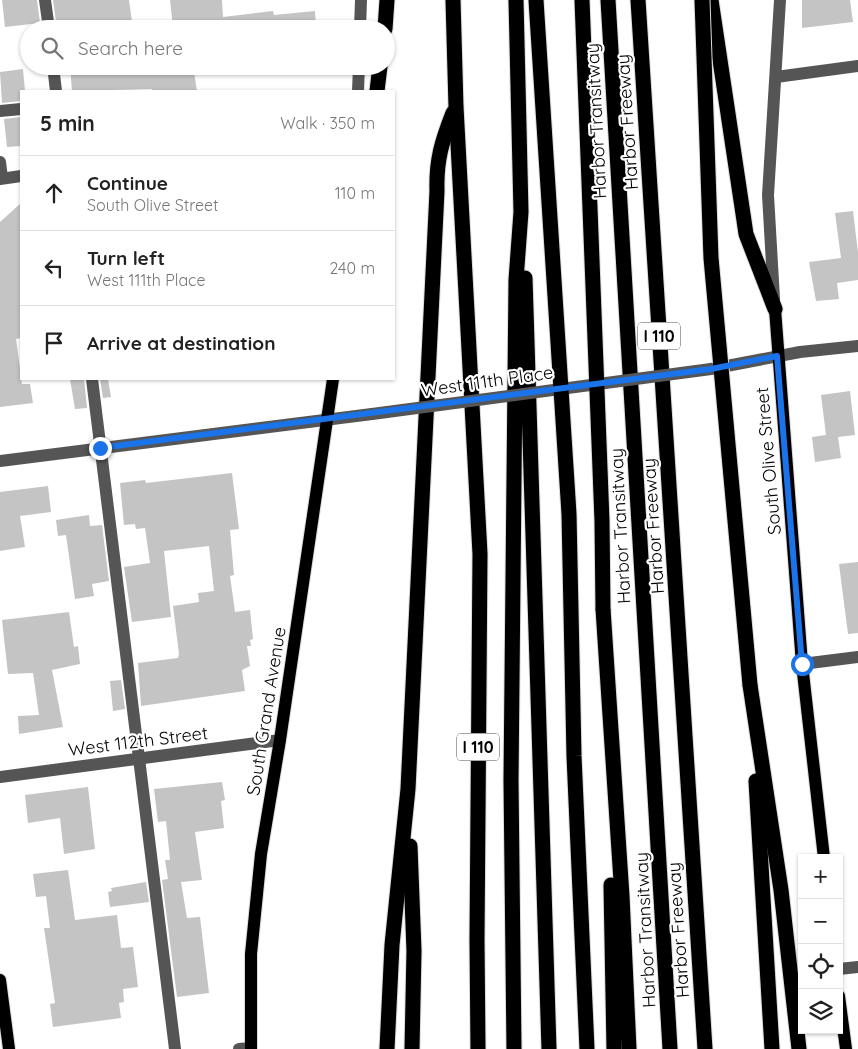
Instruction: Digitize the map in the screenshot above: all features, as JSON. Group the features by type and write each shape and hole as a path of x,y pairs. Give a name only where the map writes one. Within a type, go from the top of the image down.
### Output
{"highway":[{"path":"386,20 388,0"},
{"name":"I 110","path":"453,0 456,107 480,554 476,940 478,1049"},
{"path":"516,0 520,91 521,212 526,302 541,748 549,1049"},
{"path":"536,0 569,514 574,756 587,1049"},
{"path":"582,0 602,522 614,1049"},
{"name":"Harbor Transitway","path":"608,0 670,1049"},
{"name":"Harbor Freeway","path":"638,0 705,1049"},
{"path":"702,0 711,258 750,685 772,1049"},
{"path":"711,0 746,234 774,309"},
{"path":"377,90 379,75"},
{"path":"387,1049 392,945 408,789 437,191 436,166 442,142 456,107"},
{"path":"514,1049 510,780 516,280 521,212"},
{"path":"603,609 622,896 629,1049"},
{"path":"750,685 785,918 799,1049"},
{"path":"408,789 414,951 412,1049"}],"main road":[{"name":"South Olive Street","path":"774,309 802,664 824,854"},
{"name":"South Grand Avenue","path":"247,1049 251,954 261,854 280,740 333,380"},
{"path":"0,980 9,1049"},
{"path":"843,1026 846,1049"}],"street":[{"path":"45,0 48,20"},
{"path":"360,20 361,0"},
{"name":"South Olive Street","path":"774,309 768,195 780,0"},
{"path":"776,77 858,66"},
{"path":"54,75 56,90"},
{"path":"358,90 359,75"},
{"path":"0,111 20,109"},
{"path":"0,162 1,178 20,176"},
{"name":"West 111th Place","path":"0,461 711,369 777,356 858,346"},
{"path":"92,380 175,1049"},
{"path":"802,664 858,657"},
{"name":"West 112th Street","path":"0,777 280,740"},
{"path":"843,969 858,967"}],"building":[{"path":"2,0 37,0 40,20 20,20 20,25 5,27"},
{"path":"53,0 129,0 132,20 56,20"},
{"path":"170,0 222,0 223,17 273,11 274,15 315,11 316,20 172,20"},
{"path":"802,0 850,0 853,22 802,28"},
{"path":"20,69 20,75 24,75 25,90 20,90 20,101 2,103 0,72"},
{"path":"71,75 194,75 197,90 152,89 72,90"},
{"path":"20,117 20,146 7,147 4,119"},
{"path":"20,204 20,338 16,339 20,380 22,384 30,384 33,403 0,407 0,222"},
{"path":"853,211 858,253 858,280 837,283 839,299 816,301 809,262 841,258 835,213"},
{"path":"70,380 84,380 87,408 75,409"},
{"path":"100,380 108,380 111,397 103,398"},
{"path":"850,391 855,435 838,437 841,458 815,462 812,437 826,435 821,395"},
{"path":"232,473 239,529 230,530 234,575 230,576 235,612 250,610 253,639 250,640 251,646 247,646 250,666 242,670 245,691 141,706 138,663 178,658 173,606 199,602 198,593 214,591 209,546 164,551 171,617 132,622 124,567 150,563 145,528 136,529 135,524 124,525 120,483 145,480 146,483"},
{"path":"48,486 51,512 20,516 25,547 0,551 0,492"},
{"path":"89,515 90,526 102,525 109,581 92,584 94,596 75,599 66,535 58,536 56,520"},
{"path":"858,562 858,633 848,634 839,564"},
{"path":"69,612 74,647 78,646 80,664 52,670 63,727 19,734 18,716 39,715 33,673 8,674 2,620"},
{"path":"121,680 125,709 113,711 110,681"},
{"path":"222,782 225,800 221,801 224,828 195,832 202,880 181,882 187,918 200,917 209,993 177,997 162,880 168,879 165,860 170,860 166,821 158,822 154,789"},
{"path":"88,787 95,849 64,854 60,818 28,823 25,795"},
{"path":"68,870 75,920 117,915 121,948 133,947 138,987 123,989 124,1002 119,1003 121,1018 53,1027 50,1004 55,1003 44,928 50,928 46,896 36,897 33,874"},
{"path":"146,882 149,902 110,907 108,892 112,891 111,888"}],"route":[{"path":"100,448 286,426 711,369 777,356 802,664"}]}
